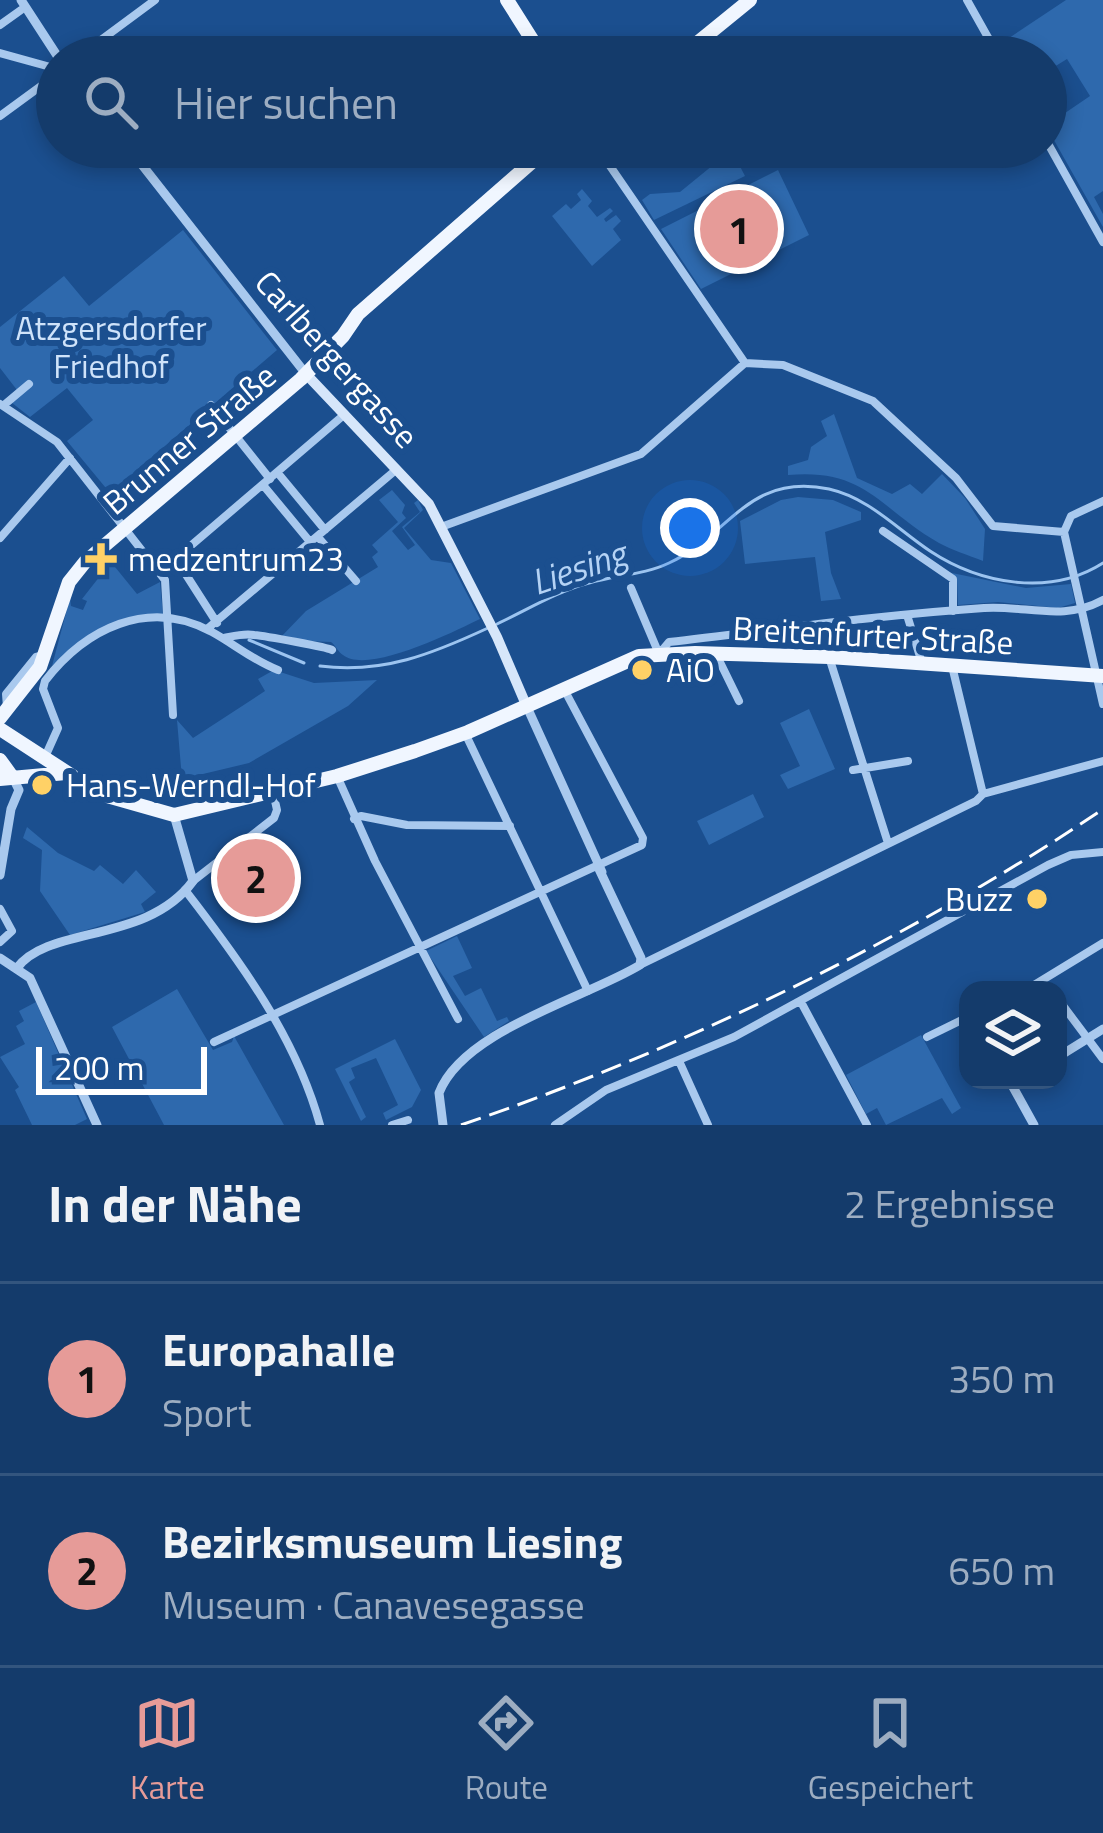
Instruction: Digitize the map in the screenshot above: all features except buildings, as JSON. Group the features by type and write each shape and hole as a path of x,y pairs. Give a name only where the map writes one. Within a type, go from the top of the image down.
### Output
{"main road":[{"path":"507,0 530,36"},
{"path":"694,36 738,0"},
{"path":"706,36 750,0"},
{"name":"Brunner Straße","path":"347,332 358,314 525,168"},
{"name":"Brunner Straße","path":"4,714 46,656 72,577 536,168"},
{"name":"Carlbergergasse","path":"306,374 429,504 527,706"},
{"name":"Breitenfurter Straße","path":"6,779 47,763 100,794 174,815 337,776 465,733 622,665 659,654 829,657 1100,674"},
{"path":"0,729 47,763"},
{"path":"0,760 6,779"}],"street":[{"path":"106,36 155,0"},
{"path":"967,0 987,36"},
{"path":"0,25 25,4 41,36"},
{"path":"0,52 36,62"},
{"path":"0,116 36,84"},
{"name":"Carlbergergasse","path":"144,168 306,374"},
{"path":"611,168 745,363"},
{"path":"1062,168 1103,242"},
{"path":"441,527 641,454 745,363 783,365 873,401 956,478 993,526 1064,532"},
{"path":"29,383 2,404 57,442 165,580 173,715"},
{"path":"211,405 356,581"},
{"path":"160,572 344,414"},
{"path":"0,538 70,458"},
{"path":"207,628 398,468"},
{"path":"270,478 318,536"},
{"path":"1103,501 1074,514 1064,532 1100,674 1103,704"},
{"path":"883,531 953,579 953,611"},
{"path":"176,559 218,623"},
{"path":"631,588 659,654 669,642 991,607 1049,614 1103,600"},
{"path":"907,615 922,663"},
{"path":"47,763 58,728 43,685 77,646 102,629 136,618 167,618 207,628 278,670"},
{"path":"223,638 250,634 332,650"},
{"path":"716,653 739,701"},
{"path":"829,657 888,843"},
{"path":"442,1123 440,1088 458,1065 501,1033 979,800 982,794 952,665"},
{"path":"214,1042 644,843 564,690"},
{"path":"527,706 640,965"},
{"path":"465,733 588,991"},
{"path":"853,770 908,761"},
{"path":"982,794 1103,761"},
{"path":"337,776 354,819 458,1019"},
{"path":"0,875 11,809 19,790 6,779"},
{"path":"17,968 34,952 141,922 274,818 274,792"},
{"path":"174,815 189,886 272,1015 306,1083 320,1125"},
{"path":"354,819 361,816 407,825 510,826"},
{"path":"556,1125 606,1090 801,1002 1048,866 1072,855 1103,852"},
{"path":"0,909 12,932 0,942"},
{"path":"1054,981 1103,943"},
{"path":"0,958 34,986 97,1125"},
{"path":"801,1002 867,1125"},
{"path":"1067,1011 1103,1059"},
{"path":"927,1036 959,1021"},
{"path":"1067,1052 1103,1029"},
{"path":"679,1060 708,1125"},
{"path":"1017,1089 1034,1125"},
{"path":"392,1125 409,1120"}],"green space":[{"path":"1066,0 1103,0 1103,191 1094,197 1103,214 1103,227 1067,163 1067,112 1090,96 1067,59 1067,36 1012,36"},
{"path":"709,168 741,168 745,176 654,220 642,200 650,194 680,192"},
{"path":"778,170 809,235 701,289 661,229"},
{"path":"582,189 597,217 610,208 613,211 606,222 616,215 621,221 613,229 621,240 592,266 552,216 566,204 571,209 581,200 577,194"},
{"name":"Atzgersdorfer Friedhof","path":"183,230 277,350 110,493 67,441 93,420 67,388 30,417 7,399 17,390 0,368 0,327 64,276 89,306"},
{"path":"834,414 857,478 892,494 910,484 922,494 942,474 985,529 983,561 939,543 855,484 788,475 788,466 808,460 811,447 827,436 821,421"},
{"path":"392,490 405,505 402,513 406,518 392,531 408,550 415,545 402,527 420,512 414,503 418,500 423,510 404,528 431,560 451,563 480,619 412,649 371,660 343,655 331,642 278,640 306,611 378,567 372,557 378,552 372,545 398,522 379,500"},
{"path":"781,500 833,500 861,512 861,520 825,532 831,573 841,599 821,601 815,557 745,564 740,521"},
{"path":"111,562 137,594 160,582 163,615 114,622 52,666 70,598 71,606 83,610 87,601 82,599"},
{"path":"947,572 1026,588 1071,584 1075,603 1058,608 998,602 958,605 957,579"},
{"path":"274,670 314,683 377,680 348,706 249,763 182,779 177,720 193,738 265,691 258,679"},
{"path":"809,709 835,769 788,789 780,775 800,766 780,723"},
{"path":"753,794 764,817 709,845 697,821"},
{"path":"27,827 58,853 94,871 100,865 123,884 136,870 156,892 141,904 145,912 70,935 40,891 42,850 23,838"},
{"path":"457,936 472,968 453,976 465,996 481,988 497,1021 507,1017 509,1021 484,1037 426,951"},
{"path":"177,989 213,1050 232,1042 234,1036 284,1125 164,1125 112,1027"},
{"path":"36,1002 87,1119 75,1125 32,1125 15,1090 19,1087 0,1057 25,1044 16,1026 24,1021 19,1011"},
{"path":"921,1035 961,1108 952,1114 942,1098 886,1125 877,1108 866,1114 846,1075"},
{"path":"395,1039 421,1090 412,1107 386,1120 383,1113 398,1105 376,1058 351,1068 355,1078 349,1082 366,1117 361,1121 335,1069"}],"waterway":[{"name":"Liesing","path":"497,624 577,586 669,563 759,498 801,486 857,499 930,551 993,578 1038,583 1061,580 1103,563"},
{"name":"Liesing","path":"320,666 365,667 407,660 488,628"},
{"name":"Liesing","path":"249,640 304,663"}],"railway":[{"path":"461,1125 626,1063 792,988 953,902 1103,809"}],"place":[{"name":"Europahalle","path":"739,229"},
{"name":"medzentrum23","path":"101,559"},
{"name":"AiO","path":"642,670"},
{"name":"Hans-Werndl-Hof","path":"42,785"},
{"name":"Bezirksmuseum Liesing","path":"256,878"},
{"name":"Buzz","path":"1037,899"}]}
